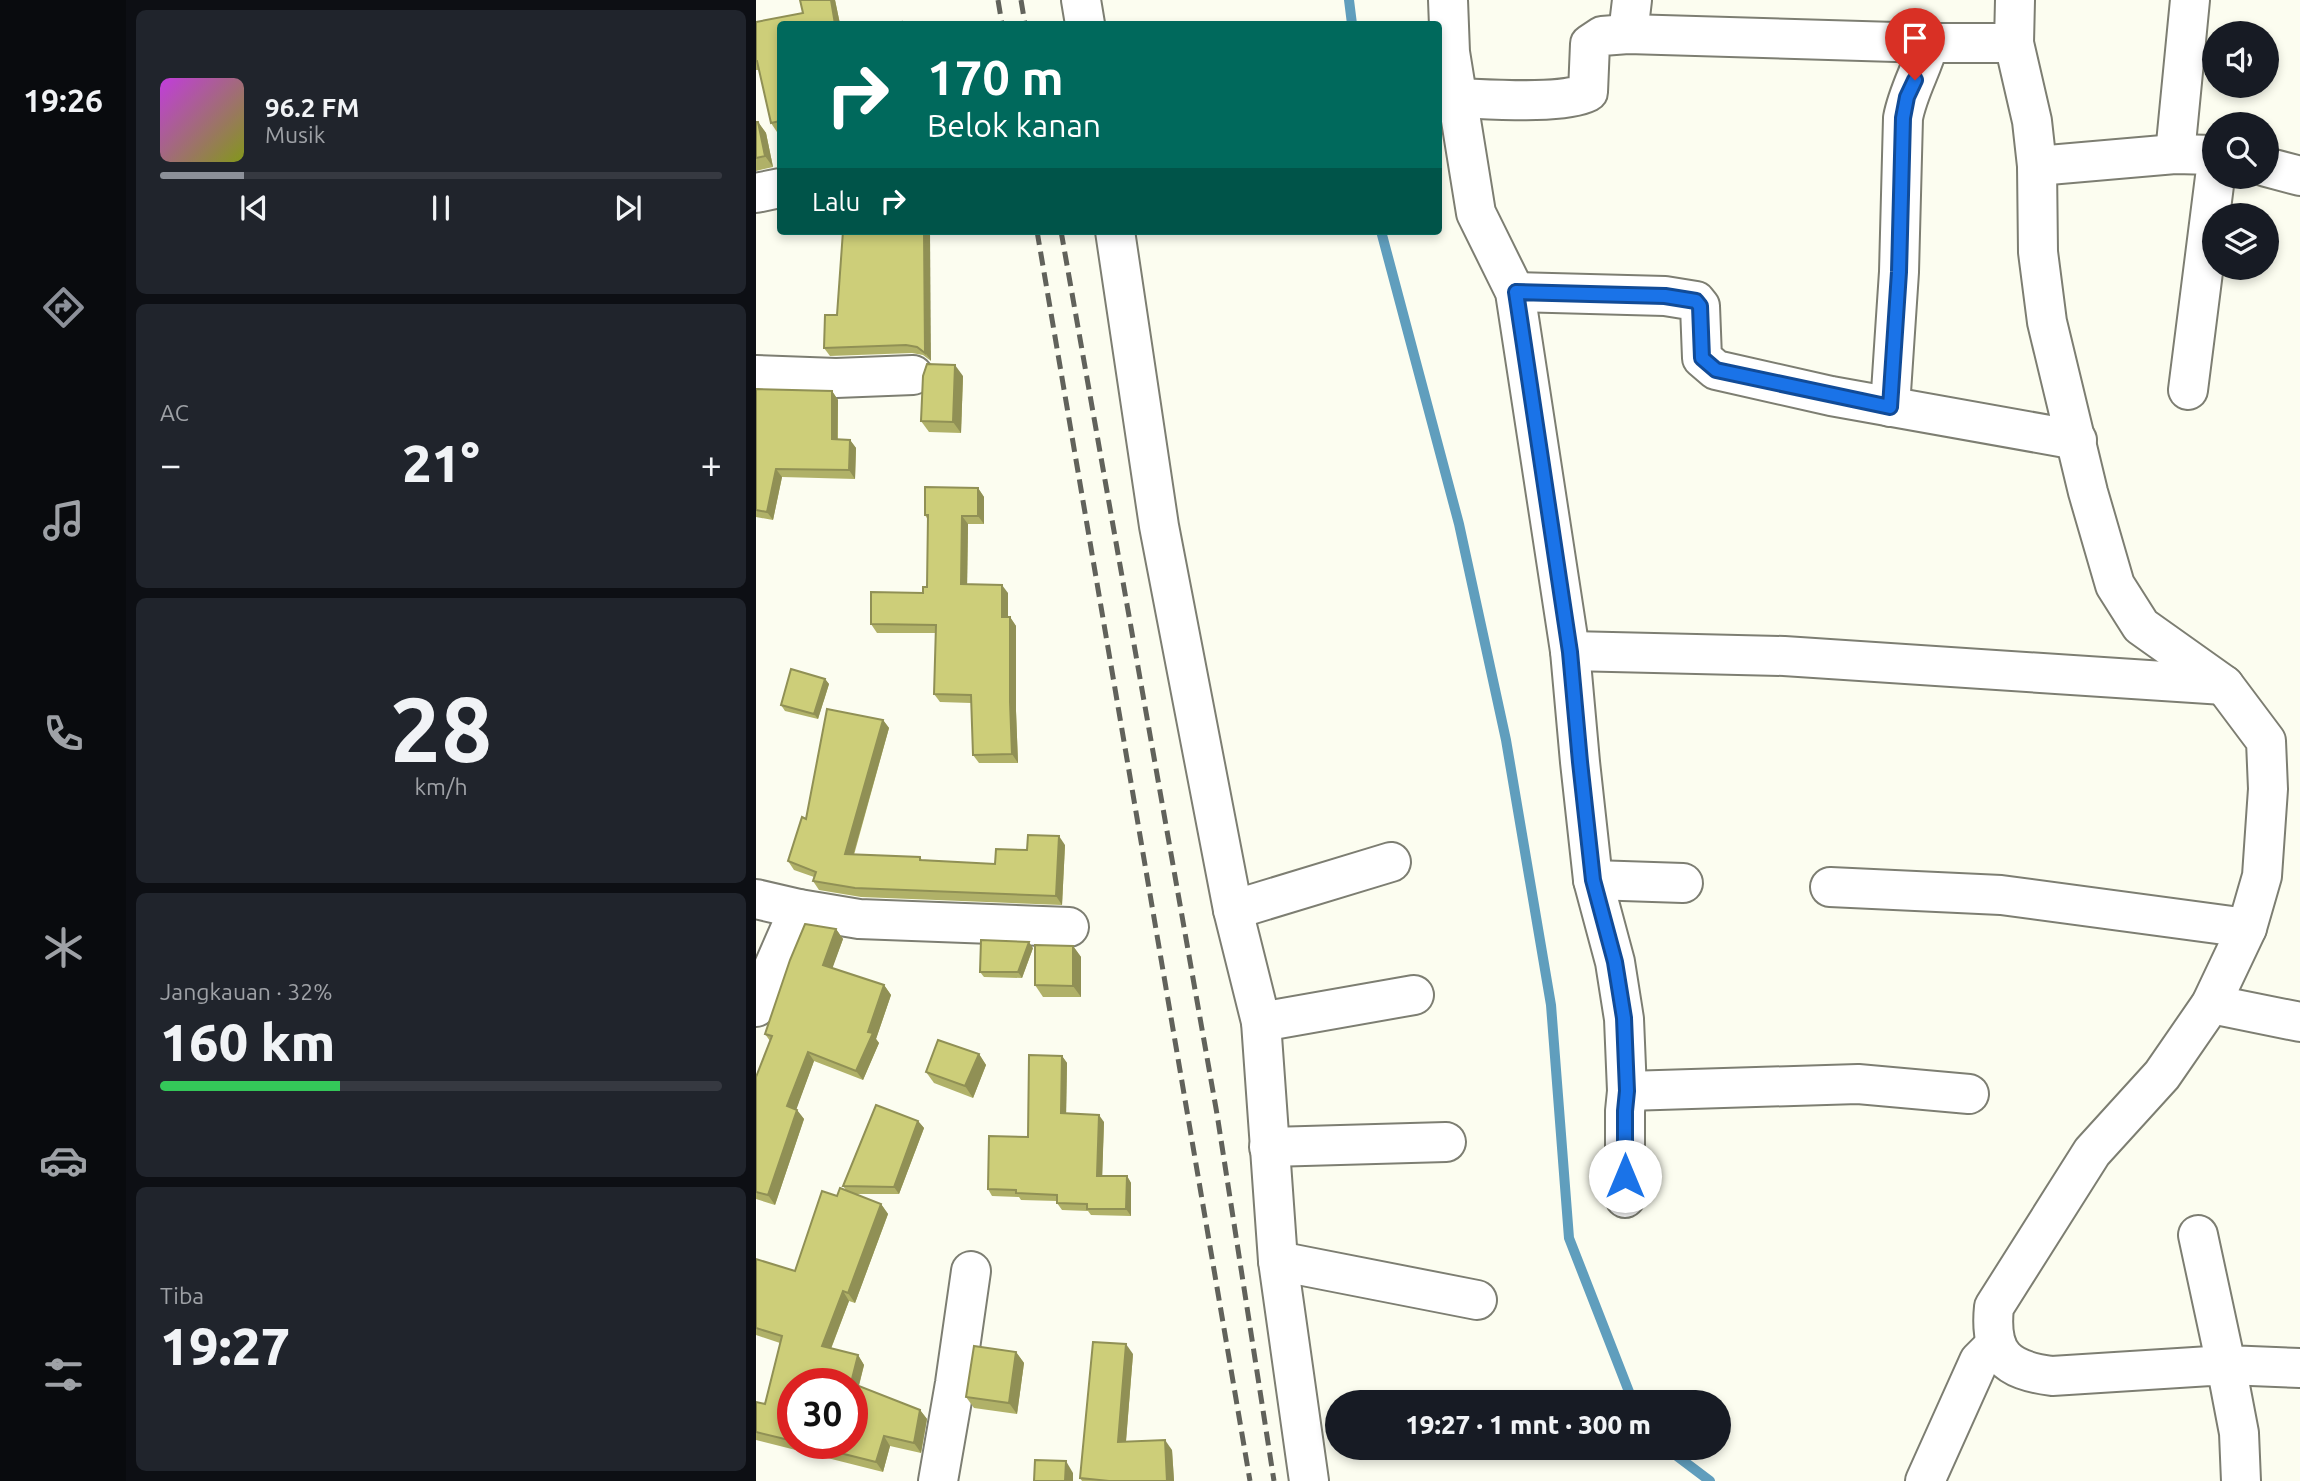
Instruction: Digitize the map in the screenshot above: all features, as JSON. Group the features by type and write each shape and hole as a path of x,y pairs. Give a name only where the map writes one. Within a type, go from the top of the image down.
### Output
{"street":[{"path":"1081,0 1084,21"},
{"path":"1448,0 1450,52 1476,213 1516,292 1570,652 1593,880 1615,962 1624,1018 1627,1091 1625,1198"},
{"path":"2015,0 2014,43 2032,121 2037,166 2038,252 2047,322 2088,492 2115,585 2141,626 2224,685 2266,741 2268,789 2262,876 2247,928 2211,1004 2162,1075 2092,1152 1994,1307 1992,1328 1996,1344 2008,1363 2027,1373 2052,1376 2225,1364 2300,1368"},
{"path":"2175,154 2190,0"},
{"path":"1457,98 1579,97 1588,92 1590,44 1630,17 1929,43 2014,43"},
{"path":"1890,407 1899,272 1903,118 1907,97 1924,62 1929,43"},
{"path":"2037,166 2175,154 2202,155"},
{"path":"2279,170 2300,176"},
{"path":"756,193 777,189"},
{"path":"2188,390 2213,189"},
{"path":"1116,235 1159,526 1233,910 1261,1021 1278,1261 1309,1481"},
{"path":"1516,292 1665,296 1696,301 1700,306 1702,358 1716,370 1890,407 2077,440"},
{"path":"756,375 836,378 913,375"},
{"path":"1570,652 1784,656 2224,685"},
{"path":"1233,910 1391,862"},
{"path":"1593,880 1683,883"},
{"path":"1830,887 2001,895 2247,928"},
{"path":"756,899 859,919 1069,927"},
{"path":"756,1007 799,909"},
{"path":"1261,1021 1414,995"},
{"path":"2211,1004 2300,1022"},
{"path":"1627,1091 1858,1084 1969,1094"},
{"path":"1269,1147 1446,1142"},
{"path":"2198,1235 2239,1433 2241,1481"},
{"path":"1278,1261 1477,1300"},
{"path":"938,1481 971,1271"},
{"path":"1925,1481 1979,1361 1996,1344"}],"building":[{"path":"800,0 831,0 834,21 777,21 777,122 771,123 756,61 756,22 803,13"},
{"path":"756,122 765,156 756,158"},
{"path":"843,235 924,235 925,353 917,347 906,345 824,348 825,315 837,315"},
{"path":"927,364 955,365 953,422 921,421 923,376"},
{"path":"756,389 832,391 832,439 850,440 849,470 776,469 767,512 756,510"},
{"path":"925,487 978,488 978,516 962,516 961,584 1002,585 1002,617 1010,617 1012,754 973,755 971,695 934,694 936,625 871,624 871,592 923,593 923,587 927,587 928,515 925,515"},
{"path":"791,669 825,679 814,714 781,705"},
{"path":"827,709 883,720 845,854 995,864 996,849 1027,850 1028,835 1059,836 1056,896 855,888 813,881 816,872 788,861 802,817 806,819"},
{"path":"805,924 836,929 823,965 884,985 868,1032 873,1033 856,1071 808,1052 787,1106 797,1110 768,1195 756,1192 756,1077 772,1036 765,1034"},
{"path":"981,940 1029,942 1018,972 980,972"},
{"path":"1035,945 1073,946 1073,986 1035,985"},
{"path":"938,1040 979,1054 965,1086 926,1072"},
{"path":"1029,1055 1062,1056 1061,1113 1099,1115 1097,1176 1127,1176 1126,1209 1087,1209 1087,1204 1057,1203 1057,1195 988,1189 989,1136 1028,1137"},
{"path":"876,1105 918,1121 894,1187 843,1186"},
{"path":"840,1188 881,1204 848,1293 843,1291 822,1346 858,1355 855,1368 777,1368 777,1437 756,1432 756,1402 765,1404 782,1336 756,1328 756,1259 795,1271 822,1191 837,1196"},
{"path":"1093,1342 1126,1344 1118,1442 1165,1440 1167,1481 1080,1478"},
{"path":"974,1346 1016,1352 1009,1403 966,1397"},
{"path":"868,1390 920,1410 914,1443 884,1436 876,1462 864,1459 868,1459"},
{"path":"1035,1460 1066,1461 1065,1481 1034,1481"}],"waterway":[{"path":"1349,0 1352,21"},
{"path":"1382,235 1459,524 1506,740 1551,1005 1569,1238 1628,1390"},
{"path":"1682,1460 1710,1481"}],"railway":[{"path":"998,0 1002,21"},
{"path":"1021,0 1024,21"},
{"path":"1038,235 1250,1481"},
{"path":"1062,235 1217,1114 1274,1481"}],"route":[{"path":"1625,1176 1627,1091 1624,1018 1615,962 1593,880 1570,652 1516,292 1665,296 1696,301 1700,306 1702,358 1716,370 1890,407 1899,272 1903,118 1907,97 1915,80"}]}
